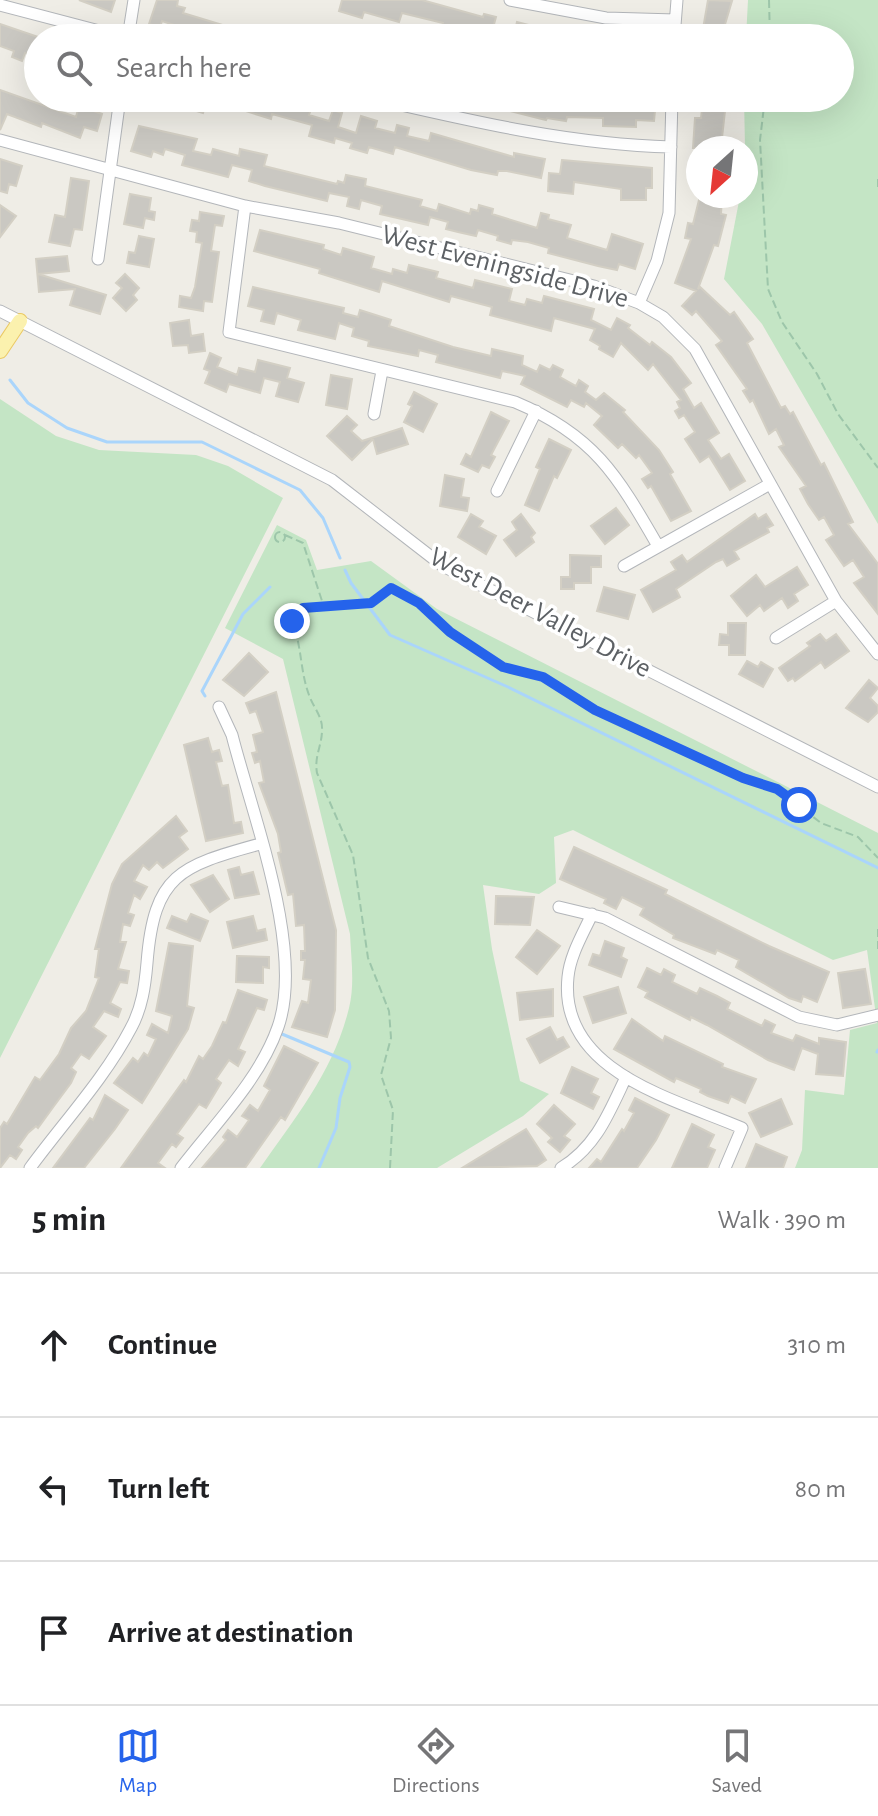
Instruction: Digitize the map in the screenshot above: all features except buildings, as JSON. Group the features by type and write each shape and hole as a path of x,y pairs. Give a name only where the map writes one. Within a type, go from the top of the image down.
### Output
{"main road":[{"path":"0,351 20,321"}],"street":[{"path":"130,24 134,0"},
{"path":"510,0 606,18 675,20"},
{"path":"675,24 677,0"},
{"path":"0,5 73,24"},
{"path":"98,259 118,112"},
{"path":"432,112 532,135 603,145 671,147"},
{"path":"639,303 657,261 669,213 672,112"},
{"name":"West Eveningside Drive","path":"0,140 245,206 339,223 594,286 639,303 663,317 695,349 836,601 878,654"},
{"path":"245,206 229,332 515,402 536,411 570,430 599,455 658,546"},
{"name":"West Deer Valley Drive","path":"0,311 332,480 443,566 878,787"},
{"path":"374,414 382,371"},
{"path":"497,491 536,411"},
{"path":"624,566 770,484"},
{"path":"776,638 836,601"},
{"path":"181,1168 261,1062 282,1012 287,972 284,938 260,844 232,735 219,707"},
{"path":"30,1168 131,1029 142,998 150,925 164,891 181,873 203,860 260,844"},
{"path":"559,907 592,914 799,1017 837,1025 878,1015"},
{"path":"592,914 571,962 567,992 570,1010 583,1040 599,1059 626,1077 742,1128 725,1168"},
{"path":"561,1168 579,1155 598,1134 626,1077"}],"path":[{"path":"769,0 770,24"},
{"path":"763,112 760,140 768,289 782,322 817,374 838,414 878,468"},
{"path":"878,179 878,189"},
{"path":"285,535 303,543 323,605"},
{"path":"390,1168 393,1110 381,1075 391,1038 389,1011 368,958 353,855 317,773 314,759 322,733 321,720 307,689 301,646 292,621 303,608 371,603 391,588 398,590 419,603 463,642 503,667 543,677 595,710 639,729 666,745 777,789 821,823 858,837 878,858"},
{"path":"878,929 878,949"}],"green space":[{"path":"748,0 878,0 878,524 762,324 724,279 738,208 758,208 758,136 745,136 744,112 854,112 854,24 747,24"},
{"path":"0,399 56,436 99,450 196,455 228,466 283,498 0,1058"},
{"path":"277,525 306,540 317,570 371,561 437,609 878,833 878,1168 795,1168 802,1150 805,1090 844,1095 850,1030 877,1023 867,950 833,960 573,830 554,837 556,883 539,894 483,885 492,949 520,1081 549,1094 523,1116 437,1168 260,1168 312,1092 334,1052 349,1008 352,981 350,934 283,659 225,628"}],"waterway":[{"path":"10,380 28,403 67,428 107,442 202,442 300,490 323,518 340,558"},
{"path":"345,570 351,583 390,635 508,687 878,868"},
{"path":"205,696 202,691 243,614 270,587"},
{"path":"282,1034 349,1062 336,1128 319,1168"}],"route":[{"path":"292,621 292,617 303,608 371,603 391,588 398,590 419,603 450,632 503,667 543,677 595,710 639,729 666,745 777,789 799,805"}]}
